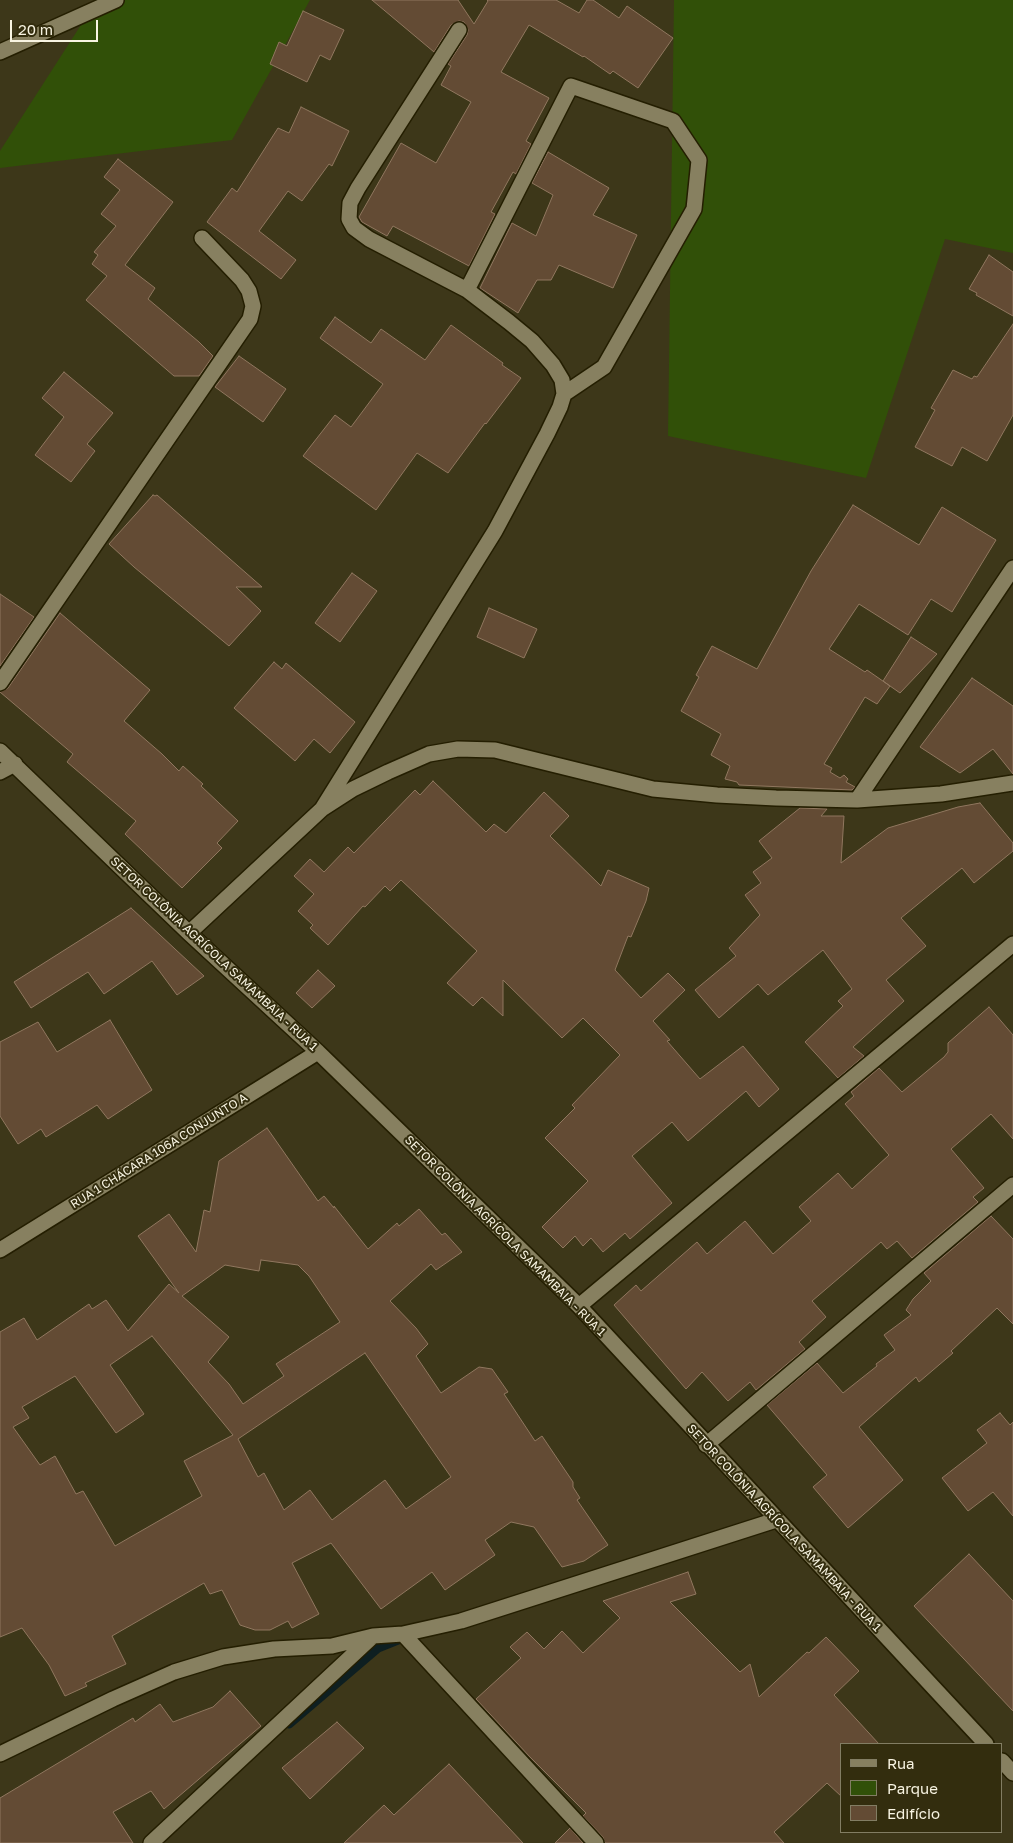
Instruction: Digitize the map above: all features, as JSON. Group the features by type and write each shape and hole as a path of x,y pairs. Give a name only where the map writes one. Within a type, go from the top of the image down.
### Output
{"street":[{"path":"0,52 116,0"},
{"path":"322,809 495,531 547,434 564,394 562,380 532,341 467,290 379,245 360,234 350,223 348,214 350,203 358,188 459,30"},
{"path":"467,290 571,86 673,121 698,160 694,209 604,367 564,394"},
{"path":"0,683 250,319 253,306 249,291 242,280 202,238"},
{"path":"857,800 1013,568"},
{"path":"189,933 322,809 353,789 396,768 428,754 458,748 495,750 653,789 776,798 857,800 941,794 1013,783"},
{"name":"SETOR COLÔNIA AGRÍCOLA SAMAMBAIA - RUA 1","path":"0,751 189,933 318,1052 579,1306 706,1445 985,1743"},
{"path":"0,772 15,764"},
{"path":"579,1306 1013,944"},
{"name":"RUA 1 CHÁCARA 106A CONJUNTO A","path":"0,1250 318,1052"},
{"path":"706,1445 1013,1185"},
{"path":"0,1754 113,1699 174,1672 223,1657 274,1649 332,1646 374,1636 403,1634 460,1621 776,1520"},
{"path":"403,1634 596,1843"},
{"path":"151,1843 374,1636"},
{"path":"1003,1762 1013,1773"}],"green space":[{"path":"97,0 310,0 232,140 0,168 0,151"},
{"path":"674,0 1013,0 1013,253 945,239 866,478 668,436"}],"building":[{"path":"372,0 458,0 474,24 487,0 556,0 579,13 587,0 593,0 619,18 627,6 673,38 638,88 613,71 610,74 584,56 529,25 501,72 549,98 526,141 531,144 516,174 513,172 491,212 495,214 469,266 393,226 387,236 362,222 359,217 401,143 436,163 471,102 441,85 451,66 448,64 467,35 468,30 464,22 459,21 451,25 434,52"},
{"path":"303,11 344,30 330,60 320,55 307,82 270,64 279,42 287,46"},
{"path":"301,107 349,131 332,166 329,164 302,201 288,191 259,231 296,260 281,279 207,222 232,188 237,192 278,128 289,133"},
{"path":"548,152 609,188 593,215 637,235 613,288 559,265 551,280 537,280 518,313 480,288 512,223 536,236 553,195 532,183"},
{"path":"118,159 173,202 125,265 155,288 148,299 213,356 199,376 174,376 86,300 107,276 92,264 98,255 94,252 116,226 101,214 120,190 104,177"},
{"path":"989,255 1013,272 1013,316 969,289"},
{"path":"335,317 371,343 381,329 425,360 451,325 521,378 448,473 417,453 376,510 303,456 335,415 351,427 383,384 320,338"},
{"path":"1013,324 1013,415 987,461 962,447 952,466 915,447 935,410 931,408 953,370 972,379 974,376 977,377"},
{"path":"239,356 286,389 263,422 215,387"},
{"path":"64,372 113,413 87,444 95,451 71,482 35,455 64,417 42,398"},
{"path":"153,495 157,495 262,587 236,587 261,611 229,646 109,544"},
{"path":"853,505 919,545 942,507 996,540 952,612 931,599 908,635 859,604 829,649 865,672 867,670 890,686 877,704 865,697 824,764 832,768 830,772 840,778 844,775 848,779 846,782 855,787 852,790 739,785 737,782 725,779 730,766 711,755 721,734 681,711 699,677 696,675 712,646 757,669 811,571"},
{"path":"352,573 377,591 340,642 315,623"},
{"path":"0,594 34,617 0,666"},
{"path":"489,608 537,629 524,658 477,637"},
{"path":"60,613 150,690 124,721 179,771 183,766 238,821 217,843 222,848 182,888 125,834 136,821 67,762 73,754 0,692 8,688"},
{"path":"911,637 937,654 900,693 883,681"},
{"path":"274,662 282,669 286,663 355,722 330,753 314,739 295,761 234,708"},
{"path":"972,678 1013,706 1013,774 993,749 960,773 920,747"},
{"path":"433,781 486,832 494,824 506,833 544,792 569,816 550,836 601,886 608,870 649,888 646,901 631,937 628,936 615,970 641,998 668,973 685,990 653,1021 670,1040 667,1041 700,1079 743,1046 779,1089 759,1107 746,1091 688,1141 672,1122 632,1156 672,1203 630,1239 625,1233 603,1252 591,1238 583,1246 575,1236 563,1248 542,1227 588,1181 545,1138 575,1108 572,1105 620,1055 583,1018 562,1038 503,980 503,1016 482,997 473,1006 447,983 477,951 401,880 390,891 385,886 365,907 363,906 328,945 310,928 313,925 298,911 314,894 294,876 310,859 324,872 348,847 354,853 415,790 420,795"},
{"path":"980,803 1013,843 1013,851 974,883 962,868 901,918 926,946 886,980 904,1001 853,1047 864,1056 838,1078 805,1042 843,1006 838,1001 852,989 823,950 768,995 758,984 719,1018 695,990 736,956 729,948 760,915 745,895 761,883 753,872 772,858 759,841 800,808 827,809 821,816 844,816 841,863 888,828 958,807"},
{"path":"131,908 204,976 177,995 152,961 104,994 88,972 31,1008 14,982"},
{"path":"318,970 335,986 312,1008 296,993"},
{"path":"989,1007 1013,1035 1013,1139 991,1114 951,1149 984,1188 973,1197 978,1202 912,1258 897,1241 887,1249 881,1242 812,1301 826,1317 799,1342 805,1349 756,1390 750,1382 728,1401 702,1372 686,1389 614,1305 636,1285 641,1291 697,1242 707,1254 745,1221 773,1254 811,1221 799,1207 838,1173 852,1189 889,1155 845,1104 854,1096 851,1092 879,1068 902,1092 944,1057 948,1052 948,1043"},
{"path":"110,1020 152,1090 108,1119 97,1105 46,1137 41,1129 18,1144 0,1116 0,1042 38,1022 57,1052"},
{"path":"267,1128 318,1201 324,1196 368,1249 397,1223 399,1226 419,1209 442,1235 445,1233 462,1252 436,1270 431,1264 390,1301 416,1328 428,1344 416,1356 441,1393 479,1367 492,1369 508,1392 504,1394 535,1441 542,1436 573,1482 573,1487 580,1498 577,1500 608,1545 584,1561 562,1567 534,1527 511,1522 485,1540 495,1555 445,1590 432,1572 381,1609 331,1543 292,1563 319,1614 292,1628 288,1621 270,1630 255,1630 240,1625 222,1590 210,1594 204,1583 112,1636 126,1664 85,1683 87,1686 65,1696 49,1665 22,1628 0,1637 0,1332 24,1318 37,1340 89,1304 92,1309 106,1300 128,1331 169,1284 179,1293 138,1236 169,1214 196,1252 204,1210 210,1212 219,1161","holes":["261,1260 298,1265 309,1276 340,1322 276,1364 284,1376 243,1404 229,1384 208,1362 229,1337 182,1296 225,1265 259,1271","152,1336 233,1435 184,1461 202,1496 115,1546 83,1491 76,1494 55,1456 40,1465 13,1427 29,1418 22,1407 75,1376 116,1433 144,1414 110,1365","365,1353 451,1477 406,1509 385,1480 332,1520 310,1490 284,1510 264,1473 258,1477 238,1439"]},
{"path":"991,1216 1013,1239 1013,1324 997,1308 951,1351 953,1353 919,1382 916,1377 859,1427 903,1480 848,1528 813,1487 827,1475 767,1405 817,1363 843,1393 877,1366 876,1364 895,1350 884,1335 911,1315 906,1310 913,1299 931,1281 924,1273"},
{"path":"1000,1413 1010,1425 1013,1422 1013,1516 993,1492 968,1511 942,1478 987,1443 977,1430"},
{"path":"969,1554 1013,1601 1013,1711 914,1606"},
{"path":"688,1572 696,1594 670,1602 740,1672 750,1664 759,1697 807,1652 809,1653 826,1637 859,1671 834,1695 878,1743 840,1743 840,1795 827,1783 774,1832 784,1843 605,1843 603,1837 583,1816 586,1813 476,1699 521,1658 510,1647 527,1632 544,1649 562,1631 583,1653 620,1618 603,1601"},
{"path":"230,1691 261,1726 164,1809 151,1791 113,1812 133,1843 0,1843 0,1798 133,1718 135,1722 160,1704 173,1722 213,1707"},
{"path":"337,1722 364,1748 310,1799 282,1768"},
{"path":"449,1764 523,1843 344,1843 384,1805 394,1815"},
{"path":"570,1828 583,1843 555,1843"}],"waterway":[{"path":"289,1724 378,1648 403,1638"}]}
